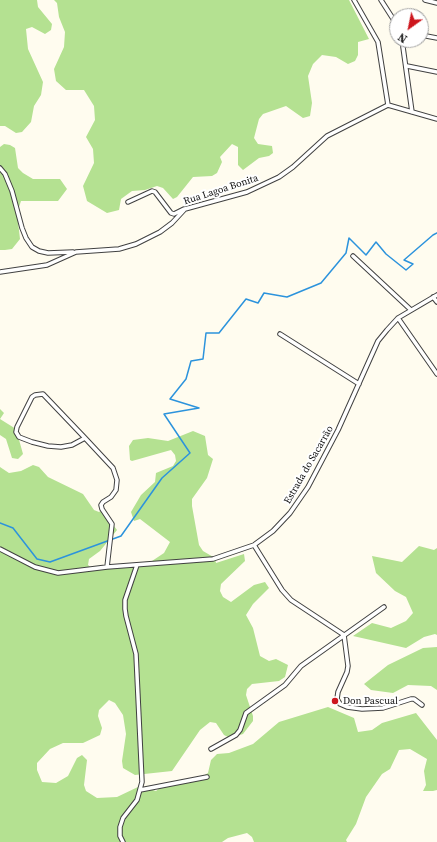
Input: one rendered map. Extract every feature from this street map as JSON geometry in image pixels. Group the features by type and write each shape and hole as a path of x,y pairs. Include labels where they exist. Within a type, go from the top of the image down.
{"street":[{"path":"354,0 378,42 388,105 437,119"},
{"path":"382,0 389,12"},
{"path":"425,0 437,2"},
{"path":"404,48 412,112"},
{"path":"407,66 437,72"},
{"name":"Rua Lagoa Bonita","path":"0,272 47,265 76,252 119,249 136,244 160,232 172,223 185,209 247,192 280,177 327,136 348,127 388,105"},
{"path":"0,168 5,174 12,191 22,228 32,247 39,251 48,253 76,252"},
{"path":"128,202 152,191 155,192 171,213 174,214 185,209"},
{"path":"353,256 411,310"},
{"path":"435,296 437,302"},
{"name":"Estrada do Sacarrão","path":"0,549 35,568 58,573 107,567 213,559 254,545 273,531 290,513 308,487 338,430 378,341 398,318 435,296"},
{"path":"398,318 437,374"},
{"path":"280,334 359,384"},
{"path":"85,438 72,445 61,447 48,446 19,437 16,432 32,397 43,394 85,438 113,468 117,480 116,490 111,497 101,505 112,524 107,567"},
{"path":"254,545 282,590 291,600 344,635 348,666 347,672 338,692 337,699 340,704 347,707 362,709 383,708 410,699 422,705"},
{"path":"123,842 120,836 120,827 123,818 136,800 142,782 136,654 125,609 126,600 137,565"},
{"path":"211,749 236,735 240,730 246,713 286,685 300,666 384,607"},
{"path":"140,790 207,777"}],"green space":[{"path":"0,0 37,0 38,7 52,24 51,30 45,34 32,27 26,29 28,49 43,82 41,95 34,106 31,122 22,132 16,133 5,126 0,126"},
{"path":"54,0 349,0 369,39 358,42 358,55 355,61 348,64 336,57 322,55 313,64 308,76 312,103 310,116 303,118 286,106 263,114 259,119 254,138 258,144 272,146 273,153 269,156 259,158 243,170 238,165 238,147 232,144 220,157 222,162 217,173 212,176 193,177 177,197 173,199 163,188 157,186 145,190 132,191 121,199 119,210 107,213 87,201 83,186 94,163 93,149 86,137 95,120 94,106 84,90 66,90 56,81 54,69 64,47 65,32 59,17 57,3"},
{"path":"4,144 15,148 18,168 23,173 33,179 60,179 67,189 58,201 21,201 17,213 20,239 12,249 0,250 0,147"},
{"path":"0,409 4,413 0,419"},
{"path":"0,419 16,429 23,454 18,459 12,458 6,439 0,435"},
{"path":"193,431 205,436 208,455 213,459 207,478 192,499 199,545 203,551 215,558 216,563 244,554 245,561 221,584 220,591 223,597 231,602 254,585 265,582 269,588 253,604 246,615 253,628 260,656 269,661 276,659 288,665 285,677 279,681 252,684 247,689 246,695 253,716 253,721 243,734 230,738 224,735 216,723 210,722 200,730 172,771 135,775 123,768 122,761 126,734 123,715 115,703 109,700 99,710 98,716 102,728 100,735 83,743 63,743 50,749 37,763 37,770 42,782 56,783 68,776 77,758 82,755 87,760 84,785 86,791 97,798 117,797 140,786 156,791 163,785 197,780 208,773 211,760 217,754 229,753 253,744 279,722 328,707 354,718 358,732 372,730 382,723 416,713 437,740 437,790 423,791 426,785 424,771 427,759 410,749 399,750 390,769 382,774 366,797 356,824 346,840 347,842 254,842 252,837 247,833 228,838 222,842 0,842 0,467 9,473 21,471 33,465 39,467 48,477 83,494 94,510 99,512 102,510 117,530 100,551 89,559 88,565 93,569 152,561 164,553 170,542 140,519 134,521 131,512 141,495 155,482 156,473 173,466 176,461 175,455 171,450 132,461 130,460 129,446 133,440 148,438 168,441"},
{"path":"419,546 434,550 437,548 437,635 435,634 424,637 406,648 353,636 372,623 391,628 406,621 413,613 406,597 395,591 376,573 372,556 402,562"},
{"path":"437,647 437,690 431,686 408,685 393,693 371,690 364,684 388,665 423,648"}],"waterway":[{"path":"0,523 13,528 37,559 50,562 121,536 162,478 190,453 164,414 199,408 170,399 186,379 191,361 203,359 206,333 219,333 246,299 258,303 264,293 287,297 321,283 346,253 349,238 366,255 376,242 386,254 406,270 413,264 404,260 437,233"}],"place":[{"name":"Don Pascual","path":"335,701"}]}
